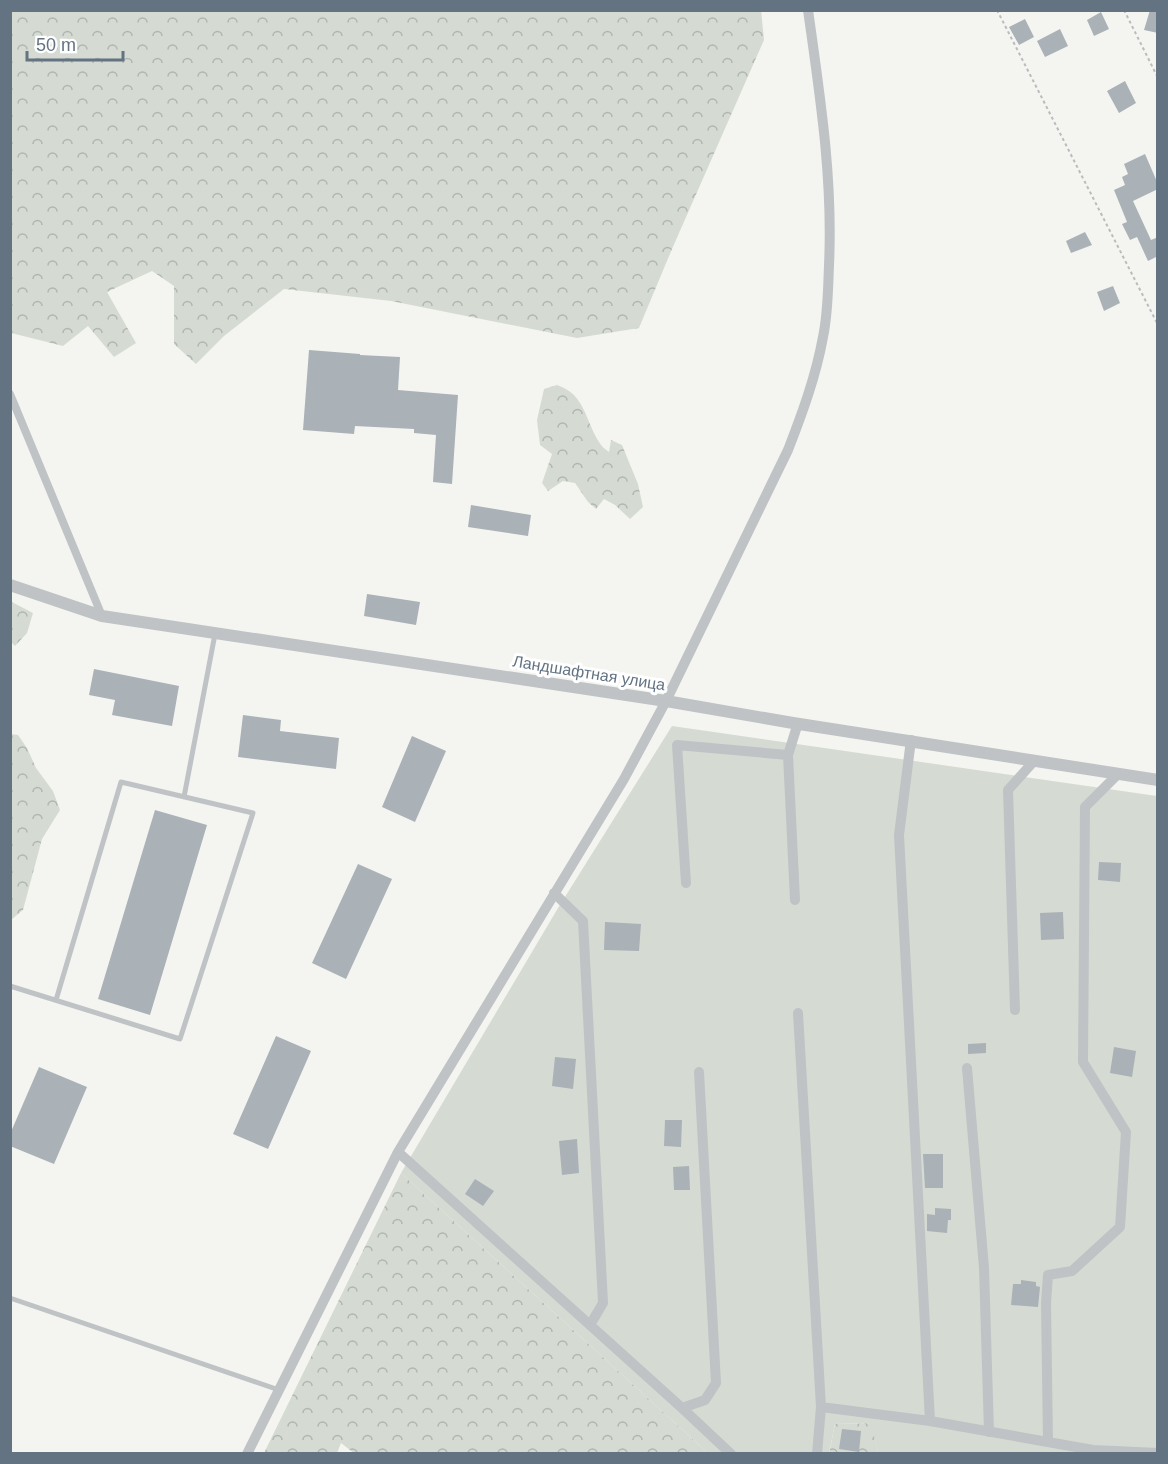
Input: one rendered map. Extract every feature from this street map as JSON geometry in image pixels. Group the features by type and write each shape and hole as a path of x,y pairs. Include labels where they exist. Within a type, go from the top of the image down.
{"street":[{"path":"247,1454 398,1152 624,779 666,701 788,450 801,418 824,335 831,226 828,166 808,10"},
{"path":"10,394 102,616"},
{"name":"Ландшафтная улица","path":"13,585 102,616 666,701 1158,780"},
{"path":"795,900 788,755 798,723"},
{"path":"911,740 899,835 930,1421"},
{"path":"686,883 677,745 788,755"},
{"path":"1015,1010 1008,790 1035,760"},
{"path":"1048,1442 1046,1303 1048,1275 1072,1271 1120,1227 1126,1132 1083,1062 1085,807 1118,774"},
{"path":"554,894 583,921 603,1303 590,1325"},
{"path":"798,1013 821,1407 817,1454"},
{"path":"967,1068 984,1268 988,1432"},
{"path":"682,1408 705,1400 716,1383 699,1072"},
{"path":"398,1152 731,1454"},
{"path":"821,1407 930,1421 1093,1450 1158,1453"}],"lane":[{"path":"184,797 215,633"},
{"path":"10,986 180,1039 253,813 121,782 56,1000"},
{"path":"10,1298 279,1390"}],"path":[{"path":"997,10 1158,325"},
{"path":"1124,10 1158,78"}],"green space":[{"path":"11,10 761,10 764,40 639,328 577,338 391,301 284,289 224,336 196,364 174,344 174,286 152,271 107,292 136,343 114,357 88,326 63,346 11,333"},
{"path":"557,385 566,389 579,401 594,434 603,447 609,452 611,440 622,445 638,484 643,507 630,519 615,505 604,499 596,509 588,502 575,483 563,481 548,491 542,483 552,454 540,445 537,420 544,389"},
{"path":"10,601 33,613 27,633 15,646 11,642"},
{"path":"672,726 1157,796 1157,1453 878,1453 871,1423 835,1424 829,1453 708,1453 401,1173 558,908"},
{"path":"10,734 18,735 27,748 36,768 53,791 60,810 42,839 23,910 11,920"},
{"path":"401,1173 708,1453 355,1454 341,1443 337,1453 264,1453"},
{"path":"872,1423 878,1453 829,1454 835,1424"}],"building":[{"path":"1150,10 1158,10 1158,33 1144,30"},
{"path":"1101,12 1109,29 1094,36 1087,20"},
{"path":"1025,19 1034,37 1019,45 1009,27"},
{"path":"1060,29 1068,46 1045,57 1037,41"},
{"path":"1125,81 1136,103 1119,113 1107,91"},
{"path":"1145,154 1158,189 1133,201 1151,240 1158,237 1158,256 1148,261 1137,237 1130,240 1122,224 1127,222 1114,190 1125,185 1122,177 1128,174 1124,164"},
{"path":"1085,232 1092,245 1071,253 1066,241"},
{"path":"1113,286 1120,303 1104,311 1097,292"},
{"path":"309,350 400,357 398,390 458,395 452,484 433,482 436,435 414,433 414,429 355,426 354,434 303,430"},
{"path":"471,505 531,515 528,536 468,527"},
{"path":"367,594 420,602 416,625 364,616"},
{"path":"94,669 179,686 172,726 112,715 115,700 89,695"},
{"path":"243,715 281,720 280,731 339,738 336,769 238,757"},
{"path":"412,736 446,751 415,822 382,807"},
{"path":"155,810 207,825 150,1015 98,999"},
{"path":"1099,862 1121,863 1120,882 1098,880"},
{"path":"358,864 392,879 346,979 312,963"},
{"path":"1063,912 1064,939 1041,940 1040,913"},
{"path":"605,922 641,924 639,951 604,950"},
{"path":"276,1036 311,1051 268,1149 233,1134"},
{"path":"986,1043 986,1053 968,1054 968,1044"},
{"path":"1114,1047 1136,1051 1132,1077 1110,1073"},
{"path":"555,1057 576,1059 573,1089 552,1086"},
{"path":"39,1067 87,1087 54,1164 10,1146 10,1134"},
{"path":"665,1120 682,1120 681,1147 664,1146"},
{"path":"577,1139 579,1173 562,1175 559,1141"},
{"path":"923,1154 943,1154 943,1188 925,1188"},
{"path":"689,1166 690,1190 674,1190 673,1167"},
{"path":"475,1179 494,1191 483,1206 465,1194"},
{"path":"935,1208 951,1209 951,1220 948,1220 947,1233 927,1231 927,1214 935,1215"},
{"path":"1021,1280 1036,1282 1036,1286 1040,1287 1038,1307 1011,1305 1013,1284 1021,1284"},
{"path":"842,1429 861,1431 859,1452 839,1449"}]}
